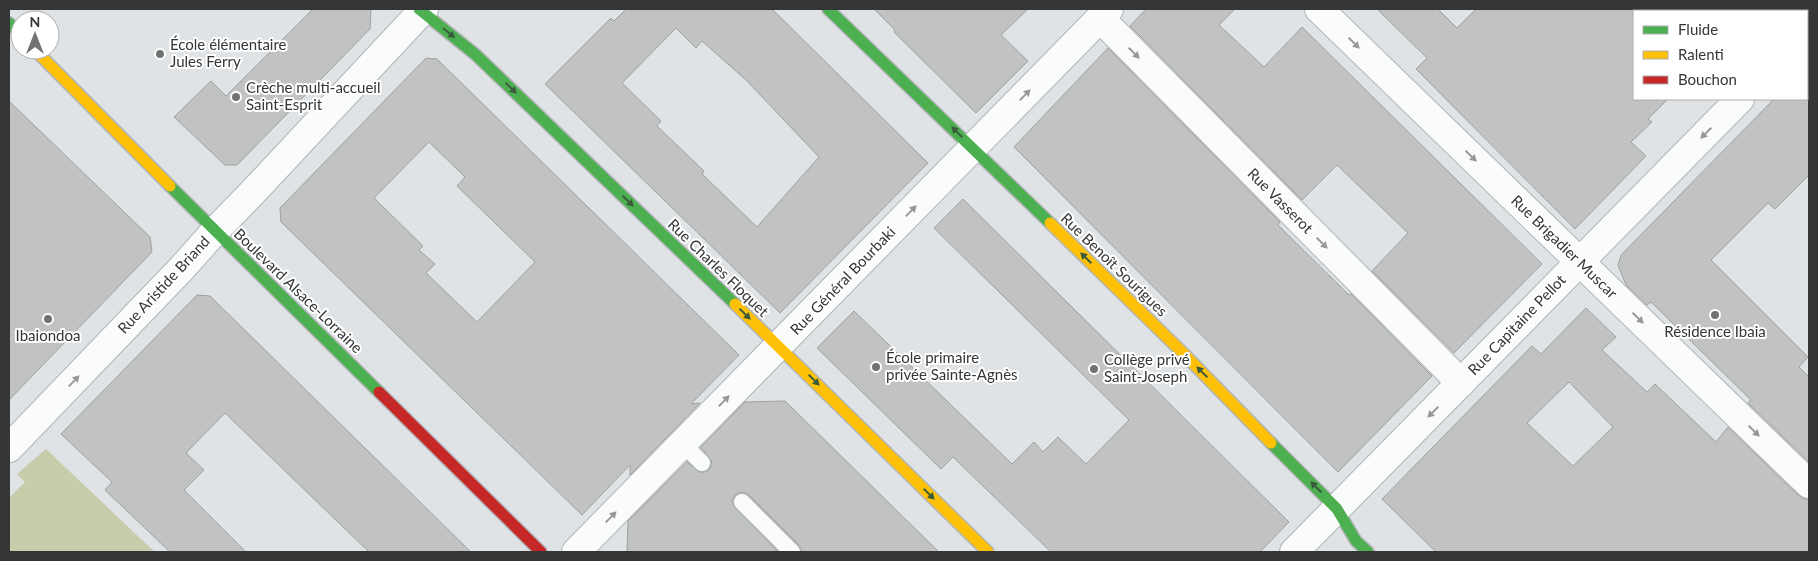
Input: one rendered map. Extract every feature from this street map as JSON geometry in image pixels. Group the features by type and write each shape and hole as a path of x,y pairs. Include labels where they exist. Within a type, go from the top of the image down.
{"street":[{"name":"Rue Benoît Sourigues","path":"828,9 1181,351 1337,509 1356,541 1368,552"},
{"name":"Rue Brigadier Muscar","path":"1319,9 1809,484"},
{"name":"Rue Aristide Briand","path":"9,448 183,267 214,231 253,192 422,10"},
{"name":"Rue Charles Floquet","path":"422,10 476,55 779,346 988,552"},
{"name":"Rue Général Bourbaki","path":"576,552 1104,14"},
{"name":"Rue Vasserot","path":"1104,14 1461,383"},
{"name":"Boulevard Alsace-Lorraine","path":"45,60 214,231 541,552"},
{"name":"Rue Capitaine Pellot","path":"1294,552 1739,100"},
{"path":"9,416 40,416"}],"lane":[{"path":"683,444 702,463"},
{"path":"742,502 792,552"}],"green space":[{"path":"46,449 155,552 9,552 9,498 25,482 17,474"}],"building":[{"name":"Crèche multi-accueil Saint-Esprit","path":"313,9 371,9 370,29 237,165 225,165 174,117 211,81 226,96"},
{"path":"626,9 772,9 928,163 780,313 545,84 611,18 614,21","holes":["676,28 696,48 702,41 746,80 819,157 757,227 702,174 704,171 657,126 661,121 622,83"]},
{"path":"874,9 1028,9 1001,35 1028,61 976,113 894,32 895,30"},
{"path":"1146,9 1235,9 1219,25 1264,67 1302,27 1542,264 1454,353 1372,271 1408,233 1337,165 1302,200 1130,26"},
{"path":"1377,9 1438,9 1457,28 1476,9 1634,9 1633,100 1667,100 1648,119 1652,122 1631,142 1646,156 1575,229 1416,69 1427,58"},
{"path":"1108,48 1280,222 1278,225 1349,295 1351,294 1432,376 1338,472 1014,147"},
{"path":"426,58 437,59 739,355 691,404 700,403 630,475 630,465 582,515 281,222 280,208","holes":["429,142 465,177 457,186 535,262 477,322 426,273 435,264 419,250 423,246 374,198"]},
{"name":"Résidence Ibaia","path":"1809,99 1809,175 1775,209 1768,203 1711,260 1808,357 1799,367 1809,377 1809,462 1748,403 1751,400 1651,302 1647,305 1626,285 1618,265 1621,255 1773,100"},
{"name":"Ibaiondoa","path":"9,101 150,237 152,252 9,400"},
{"path":"963,199 1289,522 1260,552 1051,552 953,457 941,469 817,348 854,311 1012,464 1034,442 1043,452 1058,437 1086,464 1129,420 934,228"},
{"path":"197,295 210,296 471,552 369,552 225,413 186,453 204,470 184,490 246,552 170,552 105,490 112,482 61,434"},
{"path":"1586,308 1616,337 1602,350 1647,392 1655,384 1716,442 1728,427 1798,495 1809,499 1809,552 1436,552 1382,499 1532,346 1541,354","holes":["1569,382 1613,427 1573,466 1527,423"]},
{"path":"785,401 939,552 802,552 799,545 744,492 735,495 732,500 733,505 778,552 627,552 628,521 687,462 699,472 709,470 712,465 711,460 701,447 745,402"}],"traffic: fast":[{"path":"419,9 476,55 735,304"},
{"path":"828,9 1050,223"},
{"path":"170,186 379,392"},
{"path":"1271,443 1337,509 1356,541 1368,552"}],"traffic: slow":[{"path":"45,60 170,186"},
{"path":"1050,223 1181,351 1271,443"},
{"path":"735,304 988,552"}],"traffic: jam":[{"path":"379,392 541,552"}],"place":[{"name":"École élémentaire Jules Ferry","path":"160,54"},
{"name":"Crèche multi-accueil Saint-Esprit","path":"236,97"},
{"name":"Résidence Ibaia","path":"1715,315"},
{"name":"Ibaiondoa","path":"48,319"},
{"name":"École primaire privée Sainte-Agnès","path":"876,367"},
{"name":"Collège privé Saint-Joseph","path":"1094,369"}]}
